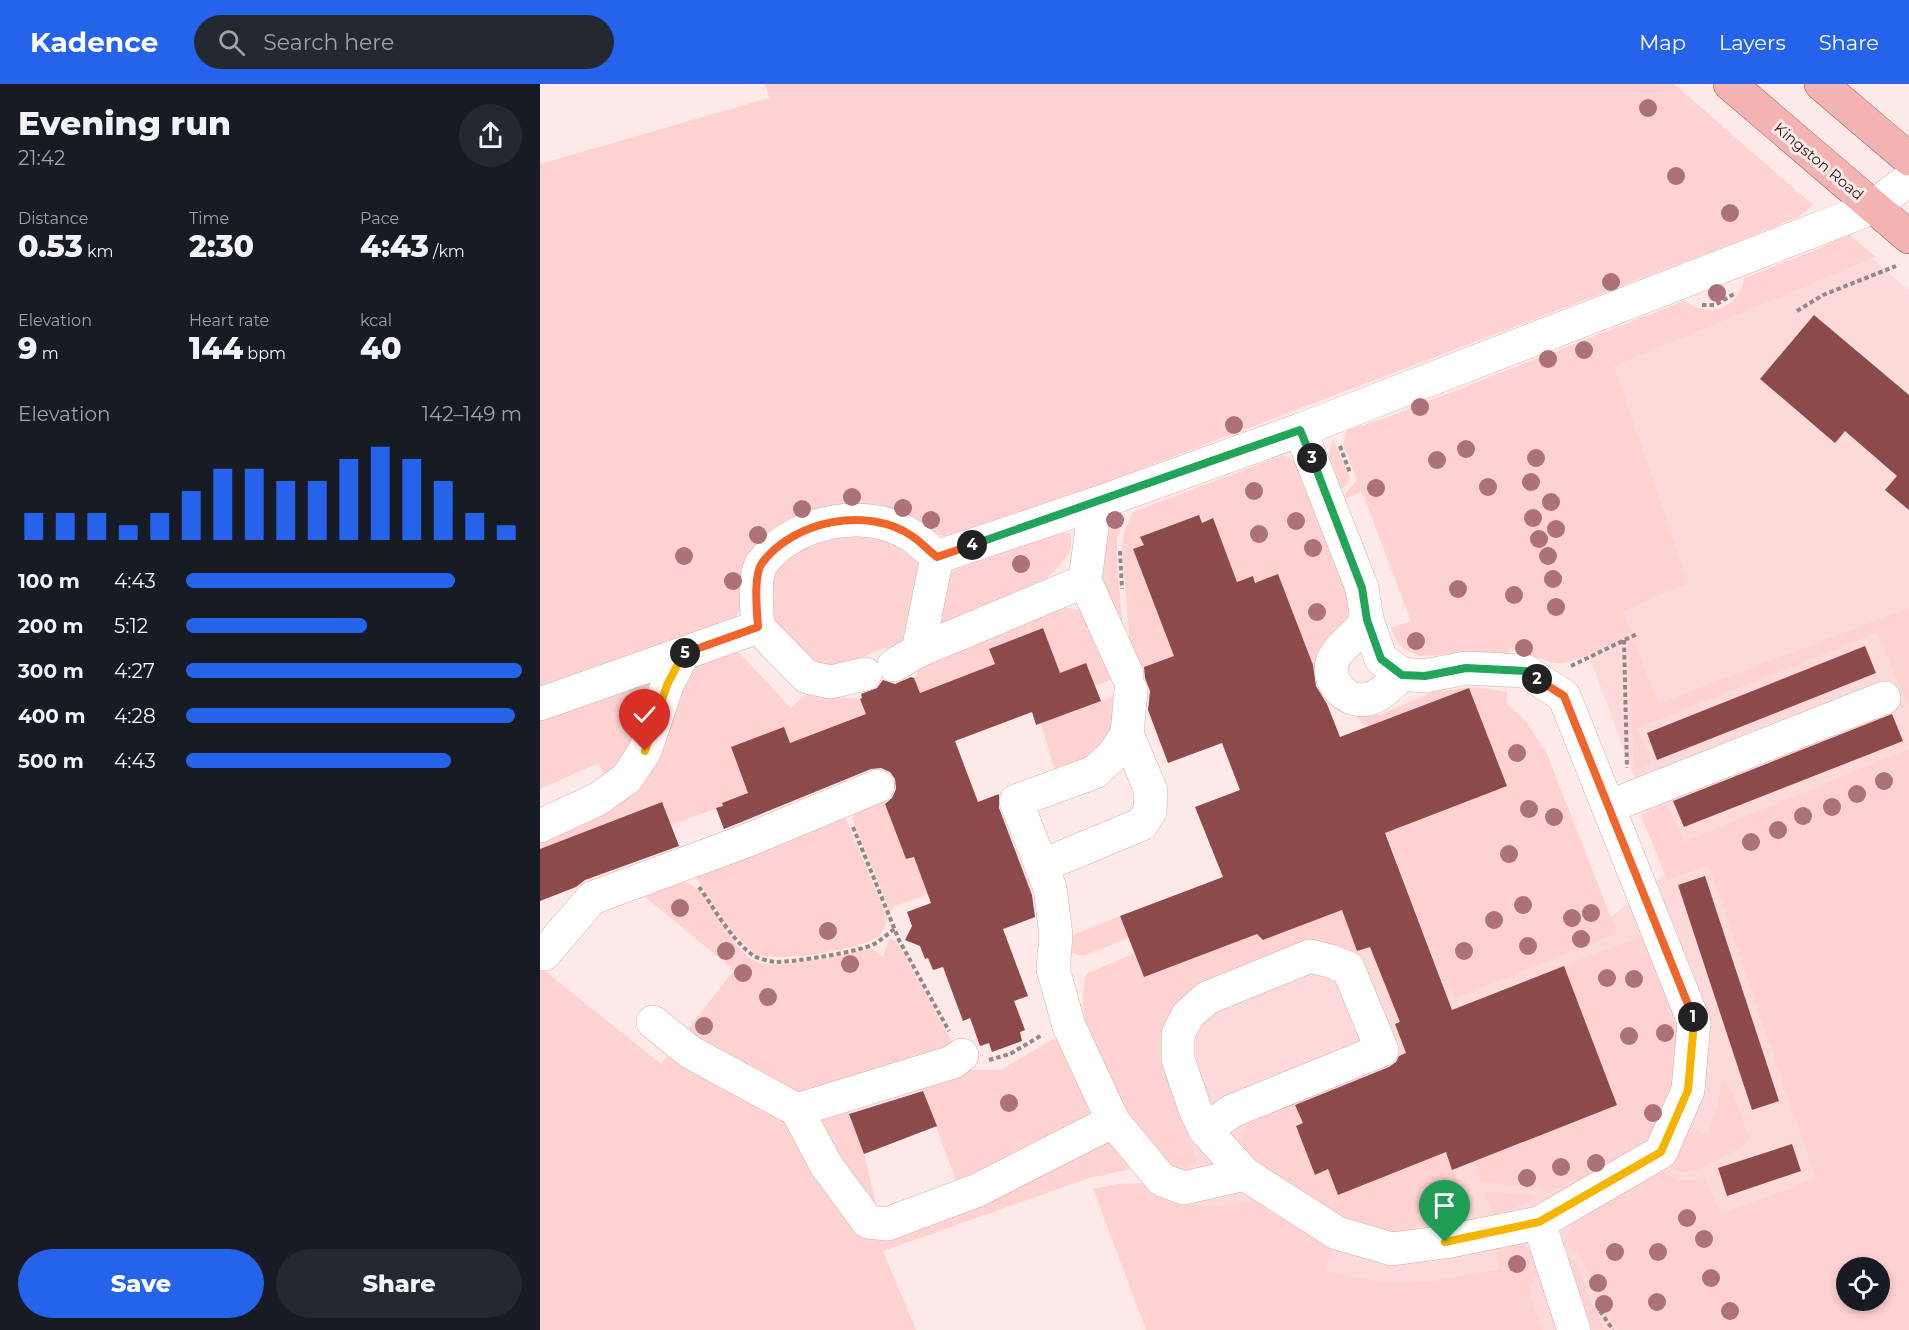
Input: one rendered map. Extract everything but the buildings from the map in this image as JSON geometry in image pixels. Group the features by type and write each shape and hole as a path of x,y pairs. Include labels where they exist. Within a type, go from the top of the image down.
{"main road":[{"name":"Kingston Road","path":"1730,84 1873,207 1902,251"},
{"path":"1821,84 1909,159"}],"lane":[{"path":"892,663 937,557 1095,504 1300,430 1873,207 1909,179"},
{"path":"1205,1130 1232,1111 1382,1050 1348,968 1310,956 1207,998 1188,1016 1178,1034 1178,1059 1195,1109 1205,1130 1245,1174 1337,1233 1392,1249 1445,1242 1539,1222 1661,1152 1688,1090 1694,1022 1618,804 1564,696 1526,671 1466,668 1425,676 1402,675 1381,659 1367,620 1362,588 1300,430"},
{"path":"1041,866 1142,824 1150,811 1151,791 1127,734 1129,682 1085,581 1095,504"},
{"path":"937,557 911,535 886,525 854,519 817,525 790,538 761,564 756,594 758,627 807,677 831,682 892,663 1085,581"},
{"path":"1367,620 1359,632 1338,651 1332,664 1333,679 1340,691 1353,699 1368,700 1381,694 1402,675"},
{"path":"540,704 758,627"},
{"path":"540,826 598,799 627,778 645,751 667,685 683,654"},
{"path":"1618,804 1884,698"},
{"path":"1127,734 1114,754 1095,772 1016,801 1050,888 1056,935 1053,969 1069,1026 1113,1121 1162,1180 1184,1188 1245,1174"},
{"path":"544,954 592,898 682,865 878,786"},
{"path":"653,1022 690,1052 797,1110 826,1165 868,1222 886,1224 978,1190 1113,1121"},
{"path":"797,1110 944,1066 962,1055"},
{"path":"1539,1222 1574,1330"}],"path":[{"path":"1797,311 1902,251"},
{"path":"1120,540 1123,594"},
{"path":"1541,681 1636,634"},
{"path":"1618,804 1624,640"},
{"path":"842,801 894,929 962,1055 972,1060 988,1060 1010,1054 1040,1035 1069,1026"},
{"path":"682,865 737,939 756,958 775,962 863,948 876,943 894,929"}],"shaded area":[{"path":"765,84 1674,84 1813,205 1798,217 1742,240 1054,502 951,537 818,515 741,608 735,619 540,697 540,164 769,98"},
{"path":"1847,233 1876,257 1614,366 1688,583 1623,611 1632,633 1591,654 1568,662 1550,662 1510,649 1508,656 1484,653 1420,656 1405,650 1398,643 1391,628 1411,621 1362,492 1346,498 1344,495 1357,480 1343,444 1347,430 1386,418 1684,301 1704,310 1720,308 1737,296 1744,278 1821,248"},
{"path":"1872,259 1909,290 1909,1330 1218,1330 1114,1000 1342,910 1357,951 1370,947 1390,996 1611,917 1669,871 1499,413"},
{"path":"1333,439 1350,478 1346,486 1336,492 1330,466"},
{"path":"1283,455 1302,466 1353,599 1353,616 1324,694 1278,575 1255,583 1253,576 1237,582 1213,518 1141,538 1144,545 1133,549 1174,656 1141,668 1130,647 1122,547 1125,530 1133,512"},
{"path":"1118,507 1123,521 1117,538 1117,563 1125,654 1104,593 1100,562 1101,546 1107,523 1111,514"},
{"path":"1056,530 1071,534 1071,550 1059,566 1034,591 940,631 933,615 949,574 954,568"},
{"path":"873,532 915,553 919,566 907,642 890,651 886,647 853,661 845,672 812,661 779,629 769,609 767,594 778,565 816,536"},
{"path":"1067,608 1079,610 1084,617 1116,678 1069,696 1094,683 1086,663 1061,676 1043,628 989,649 995,664 920,693 914,678 918,673 914,664 1047,612"},
{"path":"1909,608 1909,708 1877,633 1637,728 1651,763 1638,770 1634,769 1628,643 1634,641 1658,704"},
{"path":"732,645 791,708 803,696 808,695 860,699 866,714 790,743 784,728 731,747 749,796 722,803 723,806 671,825 662,802 540,849 540,833 601,807 682,671"},
{"path":"666,669 643,742 608,781 598,763 540,789 540,712"},
{"path":"1474,687 1507,692 1507,704 1525,720 1547,754 1617,933 1455,998 1440,977 1381,820 1507,786 1469,688 1367,727 1355,716 1372,710 1380,715 1433,692"},
{"path":"1120,694 1111,737 1102,751 1059,771 1053,765 1041,723"},
{"path":"1909,749 1909,1330 1617,1330 1596,1299 1581,1258 1568,1246 1569,1232 1576,1219 1586,1208 1615,1189 1657,1169 1678,1181 1705,1179 1721,1214 1816,1179 1709,865 1667,880 1641,815 1667,805 1684,842"},
{"path":"882,796 906,859 914,857 928,894 893,907 890,912 852,818 860,804"},
{"path":"836,814 846,819 888,919 882,932 870,941 855,946 816,954 778,957 754,953 728,925 692,872"},
{"path":"668,881 689,884 700,892 738,947 757,962 796,963 872,949 883,957 890,938 897,942 952,1042 944,1062 847,1108 864,1154 878,1212 957,1183 919,1080 963,1070 1001,1070 1053,1039 1061,1041 1136,1168 1089,1178 883,1251 916,1330 540,1330 540,967 661,1064 734,970 638,891"},
{"path":"1342,910 1357,951 1345,958 1188,996 1170,1086 1197,1161 1183,1170 1155,1164 1086,1044 1083,997 1085,978 1088,973 1135,953 1145,977 1257,934 1264,940"},
{"path":"1120,916 1129,938 1083,956 1073,953 1070,947 1073,935"},
{"path":"1642,936 1668,998 1679,1033 1669,1110 1639,1152 1548,1193 1541,1188 1481,1182 1473,1162 1617,1105 1564,966"},
{"path":"1722,1077 1733,1094 1750,1140 1699,1169 1685,1172 1676,1170 1665,1160 1690,1127 1708,1135 1719,1101"},
{"path":"1293,1099 1297,1108 1309,1120 1296,1126 1316,1175 1328,1169 1338,1194 1414,1165 1443,1145 1467,1203 1414,1214 1418,1235 1350,1227 1253,1162 1241,1141 1248,1121"},
{"path":"1150,1183 1179,1201 1192,1205 1216,1206 1263,1199 1331,1249 1325,1271 1385,1283 1434,1281 1500,1269 1494,1247 1522,1243 1534,1253 1546,1273 1534,1278 1529,1290 1542,1330 1146,1330 1093,1189 1117,1184"},
{"path":"1484,1191 1532,1195 1538,1198 1493,1216"},
{"path":"1569,1257 1576,1262 1592,1304 1608,1330 1590,1330"}],"route":[{"path":"645,751 654,718 683,654 758,627 756,594 761,564 790,538 817,525 854,519 886,525 911,535 937,557 1095,504 1300,430 1362,588 1367,620 1381,659 1402,675 1425,676 1466,668 1526,671 1564,696 1694,1022 1688,1090 1661,1152 1539,1222 1445,1242"}]}
